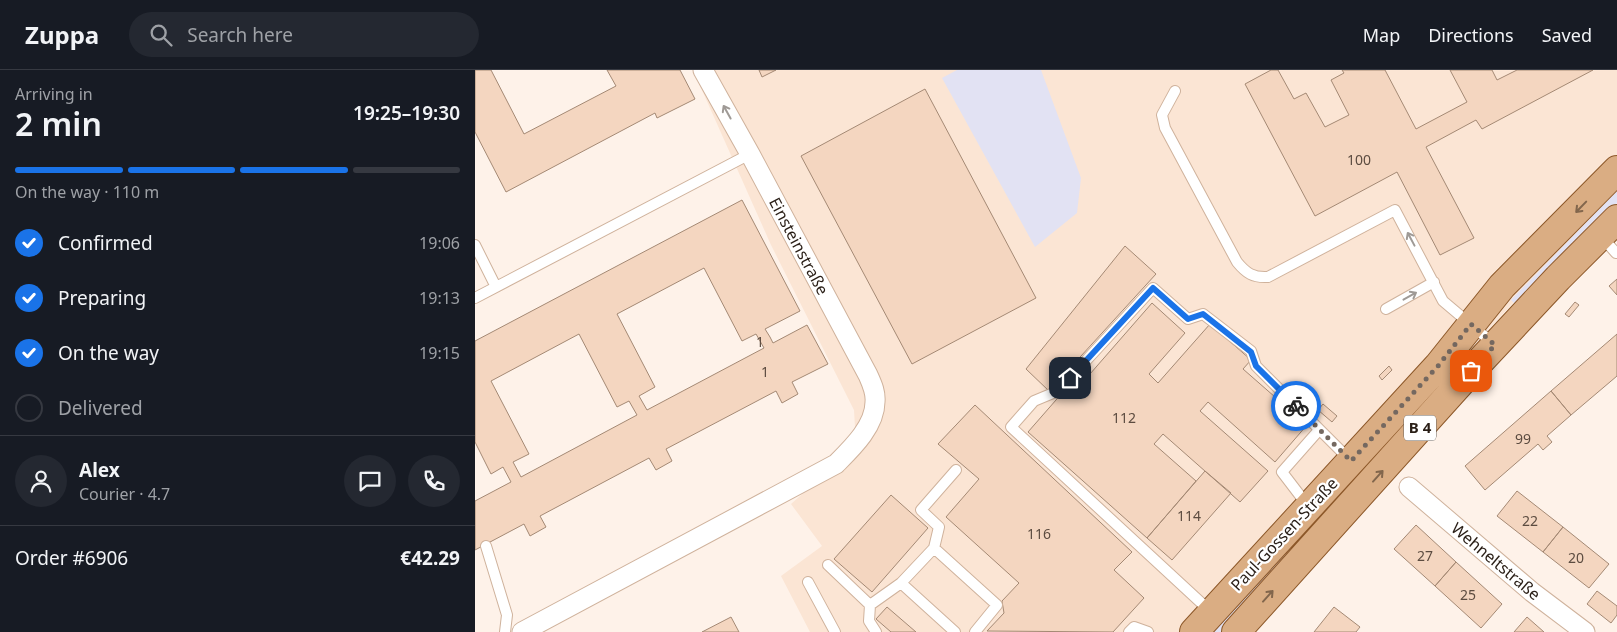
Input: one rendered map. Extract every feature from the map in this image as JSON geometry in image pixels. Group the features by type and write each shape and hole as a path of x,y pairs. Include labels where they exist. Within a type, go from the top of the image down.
{"main road":[{"name":"Paul-Gossen-Straße","path":"1203,622 1438,366 1502,286 1617,170"},
{"name":"Paul-Gossen-Straße","path":"1236,632 1495,345 1548,289 1611,236"},
{"path":"1524,265 1523,280 1527,287 1537,292 1548,289"}],"street":[{"name":"Einsteinstraße","path":"522,632 836,464 856,444 873,415 875,392 868,375 703,70"},
{"name":"Wehneltstraße","path":"1409,488 1532,592 1585,632"}],"lane":[{"path":"1175,92 1162,115 1165,128 1237,262 1251,276 1268,277 1395,210 1443,301 1495,345"},
{"path":"475,298 750,154"},
{"path":"475,245 496,287"},
{"path":"1386,309 1434,282"},
{"path":"1203,622 1011,427 1034,401 1058,390 1153,288 1188,319 1203,314 1251,352 1256,366 1351,461"},
{"path":"1308,507 1282,472 1319,430"},
{"path":"870,605 901,583 934,548 939,527 921,510 956,470"},
{"path":"486,546 507,615 505,632"},
{"path":"934,548 997,605 975,632"},
{"path":"828,566 870,605"},
{"path":"809,582 835,632"},
{"path":"901,583 955,632"},
{"path":"870,605 869,621 876,632"},
{"path":"1129,632 1134,627 1148,632"}],"shaded area":[{"path":"693,70 1617,70 1617,188 1482,337 1372,449 1208,632 810,632 781,576 822,546 791,504 856,445 854,410 771,245"},
{"path":"957,70 1041,70 1081,178 1077,213 1035,247 942,78"},
{"path":"1617,191 1617,203 1517,306 1511,300"},
{"path":"1466,351 1469,354 1361,472 1328,515 1222,632 1210,632"}],"building":[{"path":"475,70 491,70 524,134 616,86 607,70 680,70 695,99 657,118 655,113 506,192 475,132"},
{"path":"759,70 776,70 762,77"},
{"path":"1271,70 1278,70 1294,99 1306,93 1325,127 1349,115 1331,80 1344,73 1342,70 1385,70 1416,129 1467,102 1450,70 1492,70 1497,80 1517,70 1593,70 1482,129 1476,120 1426,147 1474,238 1440,255 1397,172 1315,216 1245,84"},
{"path":"925,89 1036,298 912,364 801,156"},
{"path":"742,200 800,311 765,329 773,343 807,325 828,364 792,382 798,394 782,403 776,391 666,449 672,461 656,470 649,458 540,516 546,527 530,536 524,524 475,550 475,501 511,482 503,467 491,474 475,442 475,341","holes":["704,268 742,341 756,334 764,348 647,410 639,396 655,387 617,314","579,334 617,407 629,401 637,415 521,477 513,462 529,454 491,381"]},
{"path":"1125,246 1156,274 1049,391 1026,369"},
{"path":"1617,279 1617,295 1609,286"},
{"path":"1575,302 1579,305 1569,317 1565,314"},
{"path":"1152,303 1185,333 1149,374 1158,383 1210,324 1251,360 1243,369 1307,425 1275,462 1208,402 1200,411 1268,471 1240,502 1163,434 1154,444 1196,481 1147,538 1028,432 1063,392 1069,398"},
{"path":"1617,334 1617,376 1571,415 1551,391"},
{"path":"1389,366 1392,370 1382,380 1379,376"},
{"path":"1551,391 1571,415 1547,436 1552,442 1543,450 1538,444 1485,490 1465,466"},
{"path":"1323,404 1337,416 1332,422 1318,410"},
{"path":"975,405 1132,552 1114,570 1144,598 1113,632 987,631 1004,613 1002,601 1019,583 946,517 979,479 938,444"},
{"path":"1205,471 1231,493 1172,560 1147,538"},
{"path":"1517,491 1563,527 1543,552 1497,516"},
{"path":"891,495 928,528 872,592 834,559"},
{"path":"1416,525 1456,562 1435,586 1394,549"},
{"path":"1563,527 1609,564 1589,588 1543,552"},
{"path":"1456,562 1502,604 1481,628 1435,586"},
{"path":"1597,591 1617,606 1617,615 1611,623 1587,604"},
{"path":"887,607 916,632 891,632 876,619"},
{"path":"1334,607 1360,627 1356,632 1314,632"},
{"path":"731,617 739,632 702,632"},
{"path":"1527,617 1544,632 1514,632"}],"way so far":[{"path":"1296,406 1351,461 1438,366 1471,324 1495,345 1471,371"}],"route":[{"path":"1070,378 1153,288 1188,319 1203,314 1251,352 1256,366 1296,406"}]}
